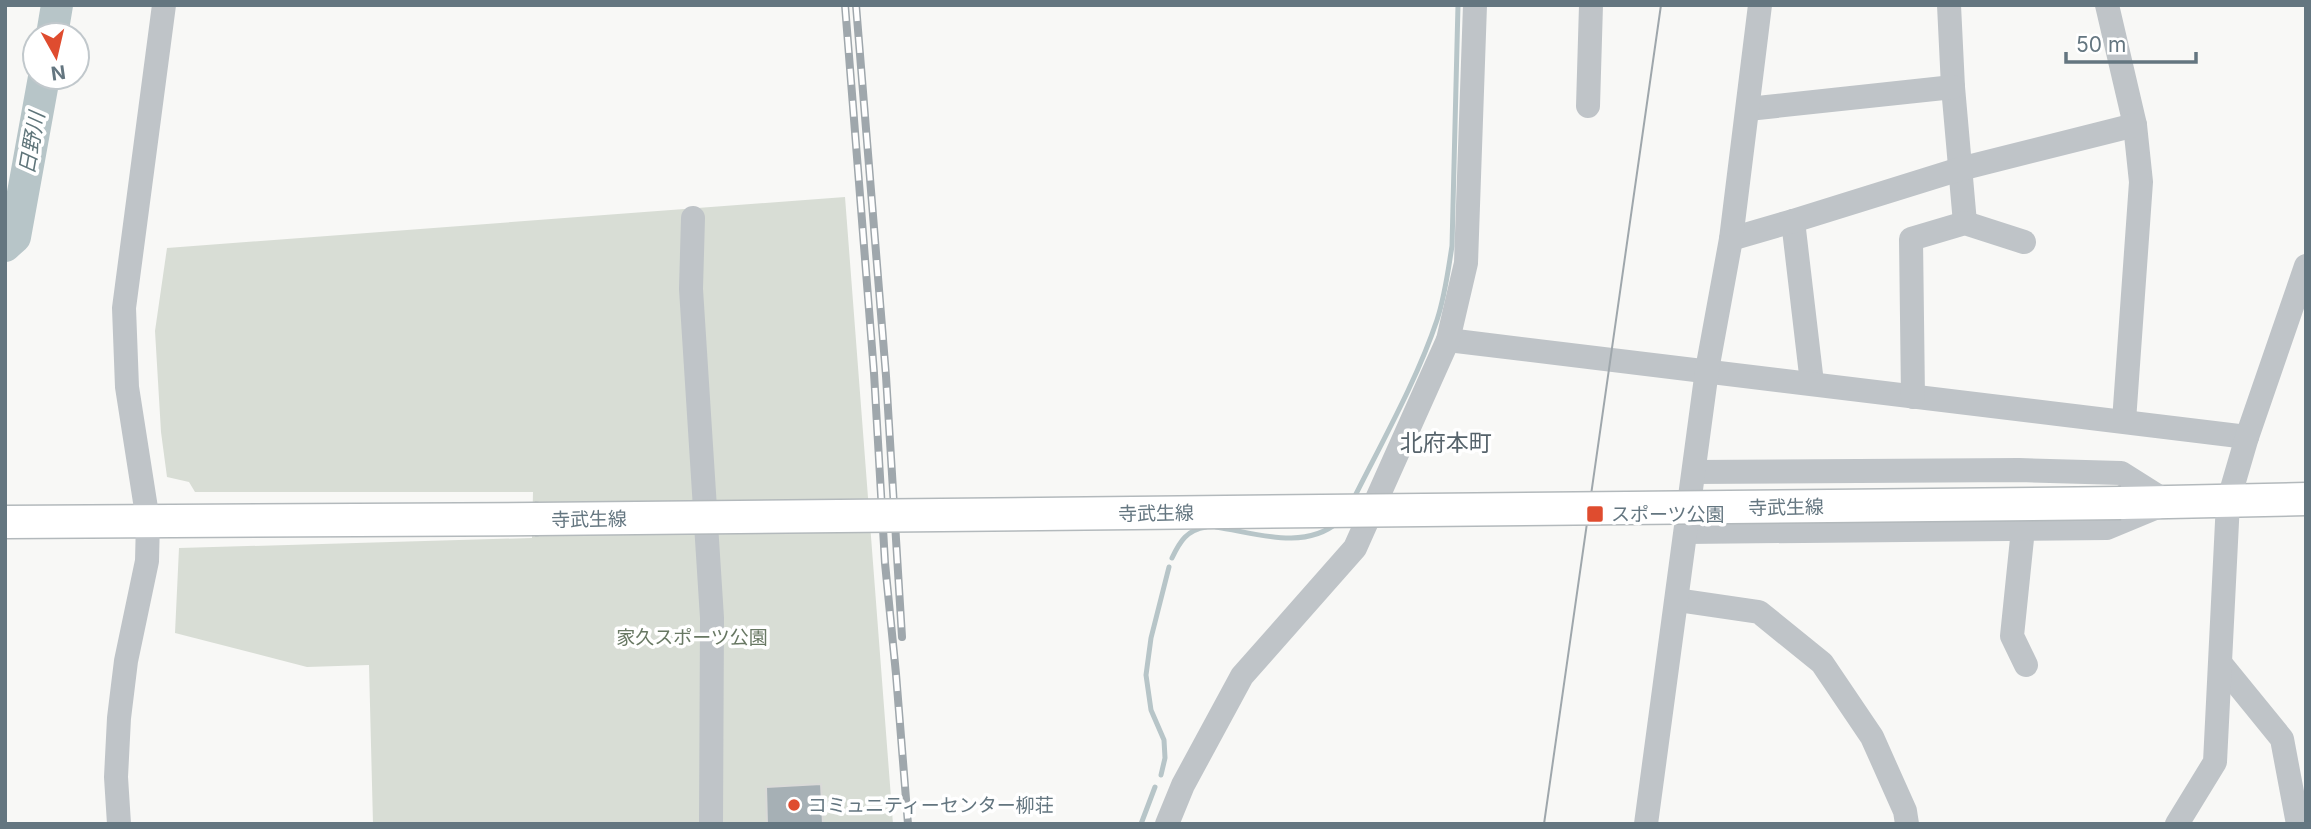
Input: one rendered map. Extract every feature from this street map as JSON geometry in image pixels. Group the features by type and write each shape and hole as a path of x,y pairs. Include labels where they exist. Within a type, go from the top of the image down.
{"main road":[{"name":"寺武生線","path":"5,522 536,519 2306,499"}],"street":[{"path":"119,824 116,777 119,718 126,661 147,561 148,521 127,387 124,308 164,5"},
{"path":"1167,824 1183,785 1242,676 1354,548 1448,340 1466,263 1475,5"},
{"path":"1588,106 1591,5"},
{"path":"1646,824 1707,370 1731,239 1760,5"},
{"path":"1949,5 1965,223"},
{"path":"2107,5 2135,125 2141,182 2124,421"},
{"path":"1748,109 1953,87"},
{"path":"1731,239 1960,169 2135,125"},
{"path":"693,218 691,289 712,618 711,824"},
{"path":"1793,221 1812,383"},
{"path":"1913,397 1911,239 1965,223 2024,242"},
{"path":"2177,824 2215,762 2236,501 2247,437 2306,266"},
{"path":"1448,340 2247,437"},
{"path":"1694,472 2020,470 2121,473 2167,502"},
{"path":"1686,532 2107,528 2167,502"},
{"path":"2023,529 2012,636 2026,665"},
{"path":"1677,600 1759,612 1822,663 1872,737 1905,811 1907,824"},
{"path":"2221,664 2282,739 2298,824"}],"green space":[{"name":"家久スポーツ公園","path":"845,197 893,824 373,824 369,665 307,667 175,633 179,548 532,538 533,492 195,492 189,482 167,477 161,432 155,331 167,248"}],"building":[{"name":"コミュニティーセンター柳荘","path":"821,784 823,824 767,824 766,787"}],"waterway":[{"name":"日野川","path":"54,21 57,5"},
{"path":"1353,500 1420,365 1444,293 1452,246 1458,5"},
{"name":"日野川","path":"5,246 15,237 41,91"},
{"path":"1216,527 1263,536 1295,538 1325,531 1338,522"},
{"path":"1172,558 1185,537 1206,527"},
{"path":"1161,775 1165,758 1164,740 1151,710 1146,675 1151,638 1169,567"},
{"path":"1141,824 1155,787"}],"tram line":[{"path":"1544,824 1661,5"}],"railway":[{"path":"845,5 874,373 885,563 908,824"},
{"path":"856,5 886,376 902,637"}],"place":[{"name":"スポーツ公園","path":"1595,514"},
{"name":"コミュニティーセンター柳荘","path":"794,805"}],"district":[{"name":"北府本町","path":"1446,443"}]}
